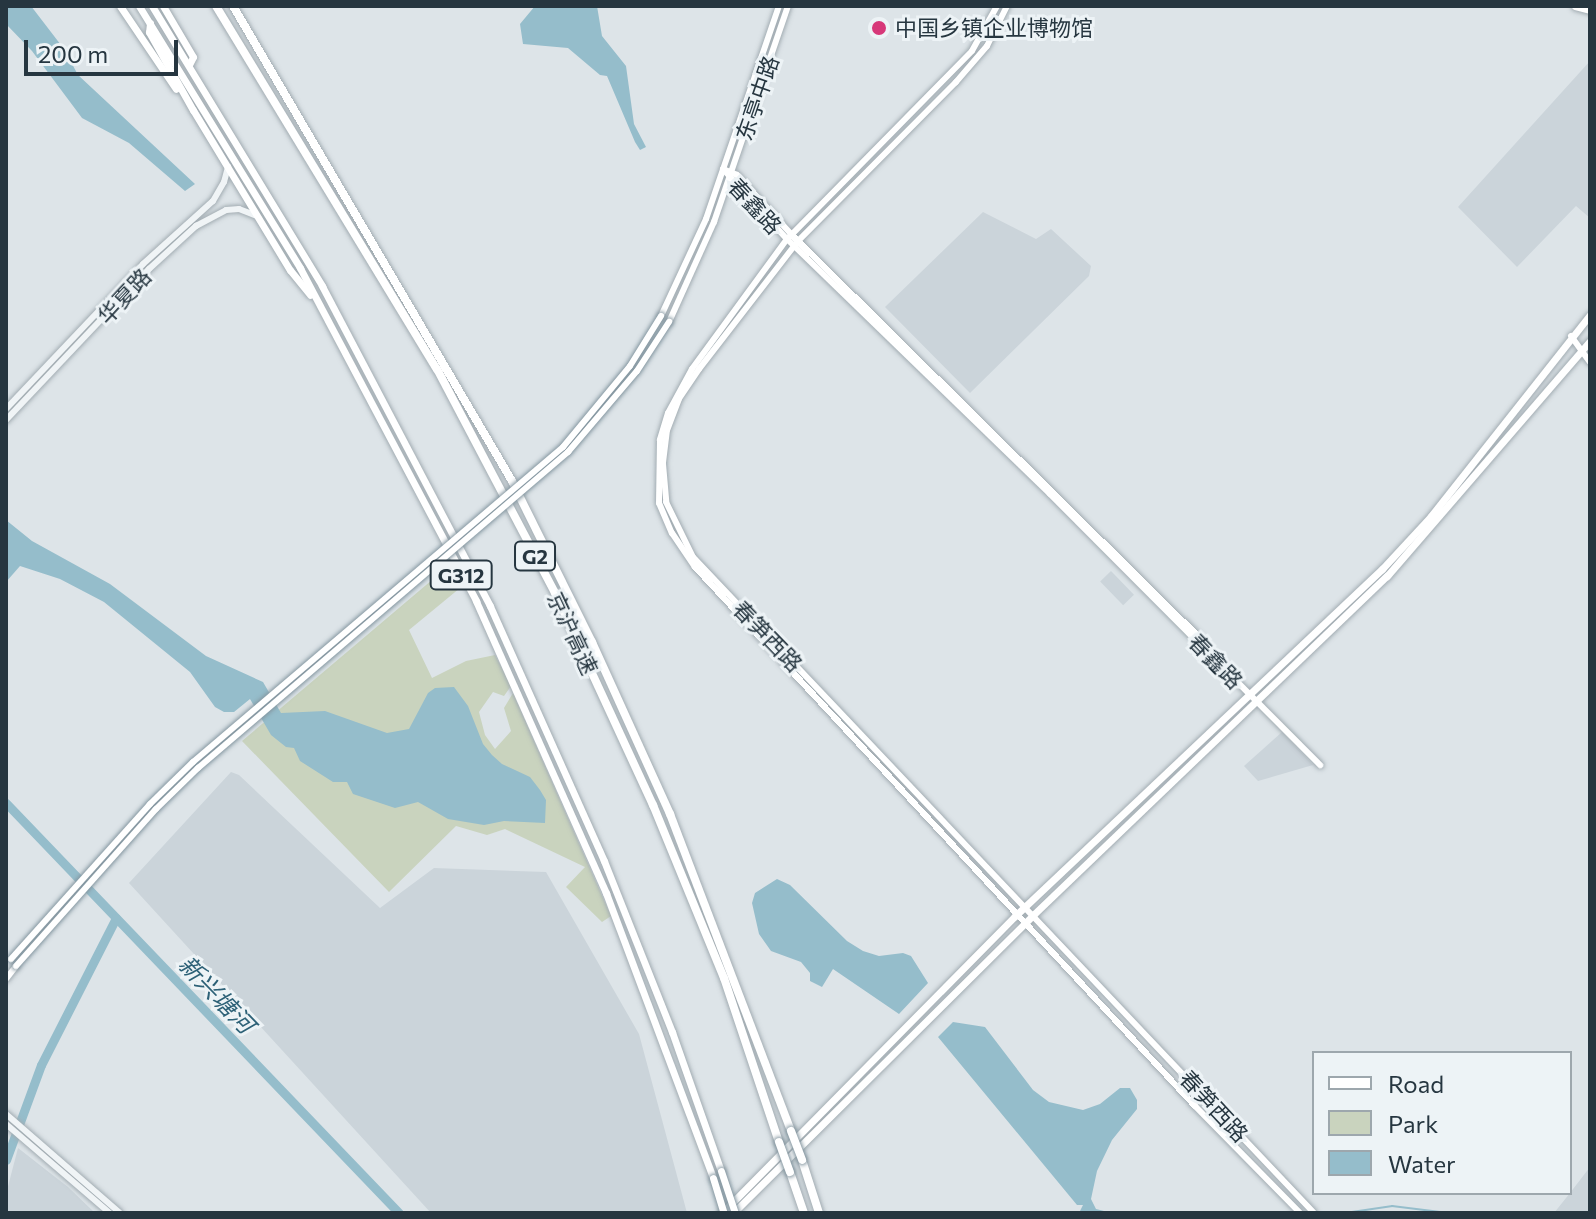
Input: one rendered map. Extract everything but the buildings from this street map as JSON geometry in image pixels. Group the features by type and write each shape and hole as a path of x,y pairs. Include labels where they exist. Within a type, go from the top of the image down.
{"highway":[{"name":"京沪高速","path":"216,6 437,369 555,593 653,805 724,978 804,1213"},
{"name":"京沪高速","path":"233,6 512,481 592,642 670,814 802,1160 819,1213"}],"main road":[{"path":"122,6 193,110"},
{"name":"G312","path":"139,6 322,309 476,601 606,893 713,1178 723,1213"},
{"name":"G312","path":"152,6 322,286 490,606 604,861 672,1032 734,1213"},
{"path":"163,6 193,57 189,65"},
{"name":"东亭中路","path":"11,963 150,804 193,762 563,447 630,366 686,268 779,6"},
{"name":"东亭中路","path":"11,963 198,768 568,452 637,371 669,322 694,271 729,180 788,6"},
{"name":"春笋西路","path":"997,6 972,51 789,237 692,369 668,413 657,467 659,503 672,533 695,567 1176,1085 1298,1210"},
{"name":"春笋西路","path":"1007,6 987,46 956,82 796,243 720,339 679,399 667,430 663,464 666,502 693,557 1313,1211"},
{"path":"1575,6 1590,10"},
{"path":"150,23 149,32 193,110 290,270 322,309"},
{"name":"春鑫路","path":"723,169 732,171 789,237"},
{"name":"春鑫路","path":"723,169 729,180 1183,619 1320,765"},
{"path":"734,1213 1382,569 1431,516 1590,315"},
{"path":"723,1213 1026,906 1411,550 1589,343 1571,336"},
{"path":"1571,336 1580,353 1590,362"},
{"path":"6,979 11,963"},
{"path":"1176,1085 1186,1077"}],"street":[{"name":"华夏路","path":"6,409 143,264 213,201 228,167"},
{"name":"华夏路","path":"6,420 149,269 196,226 226,210 239,209 260,218"},
{"path":"6,1114 110,1213"},
{"path":"6,1124 28,1138 120,1213"}],"shaded area":[{"path":"1590,61 1590,218 1576,206 1517,267 1458,207"},
{"path":"983,212 1036,239 1051,229 1091,266 1089,276 970,393 885,307"},
{"path":"1111,571 1134,595 1123,605 1100,581"},
{"path":"1282,732 1313,765 1258,781 1244,766"},
{"path":"231,772 239,775 380,908 434,868 546,872 639,1034 687,1213 431,1213 129,883"},
{"path":"18,1148 68,1187 95,1213 6,1213 6,1194"},
{"path":"1590,1167 1590,1213 1554,1213 1568,1195 1572,1195 1572,1190"}],"green space":[{"path":"452,563 462,583 460,588 409,630 432,678 466,661 495,655 511,686 504,696 493,692 479,712 485,735 495,749 511,731 504,708 513,693 611,916 602,922 566,887 585,867 505,829 487,835 456,826 389,892 242,741"}],"water":[{"path":"6,6 31,6 64,49 78,75 195,184 185,191 129,143 82,118 32,51 6,24"},
{"path":"535,6 597,6 602,36 626,66 634,124 646,147 640,150 635,142 607,76 600,75 568,48 523,44 520,24"},
{"path":"6,520 32,541 110,584 206,656 263,682 281,713 325,711 387,733 409,729 428,693 435,688 454,687 468,706 483,744 492,755 502,764 530,777 540,790 546,800 545,823 504,821 484,825 448,819 418,802 395,808 353,794 347,782 333,782 300,761 294,748 286,747 271,735 250,699 234,712 224,712 215,707 190,672 104,602 60,579 20,566 6,582"},
{"path":"777,879 790,885 847,941 863,951 879,956 903,953 911,956 928,983 899,1014 833,969 822,987 810,981 810,973 801,962 771,951 759,934 752,903 755,893"},
{"path":"953,1022 985,1027 1033,1090 1049,1102 1083,1110 1100,1104 1120,1088 1130,1088 1137,1100 1137,1109 1112,1140 1097,1171 1091,1199 1096,1209 1112,1213 1079,1213 1083,1205 1077,1205 938,1037"}],"waterway":[{"name":"新兴塘河","path":"6,803 399,1213"},
{"path":"6,1160 41,1065 116,918"},
{"path":"1345,1213 1392,1206 1449,1213"}],"place":[{"name":"中国乡镇企业博物馆","path":"879,28"}]}
